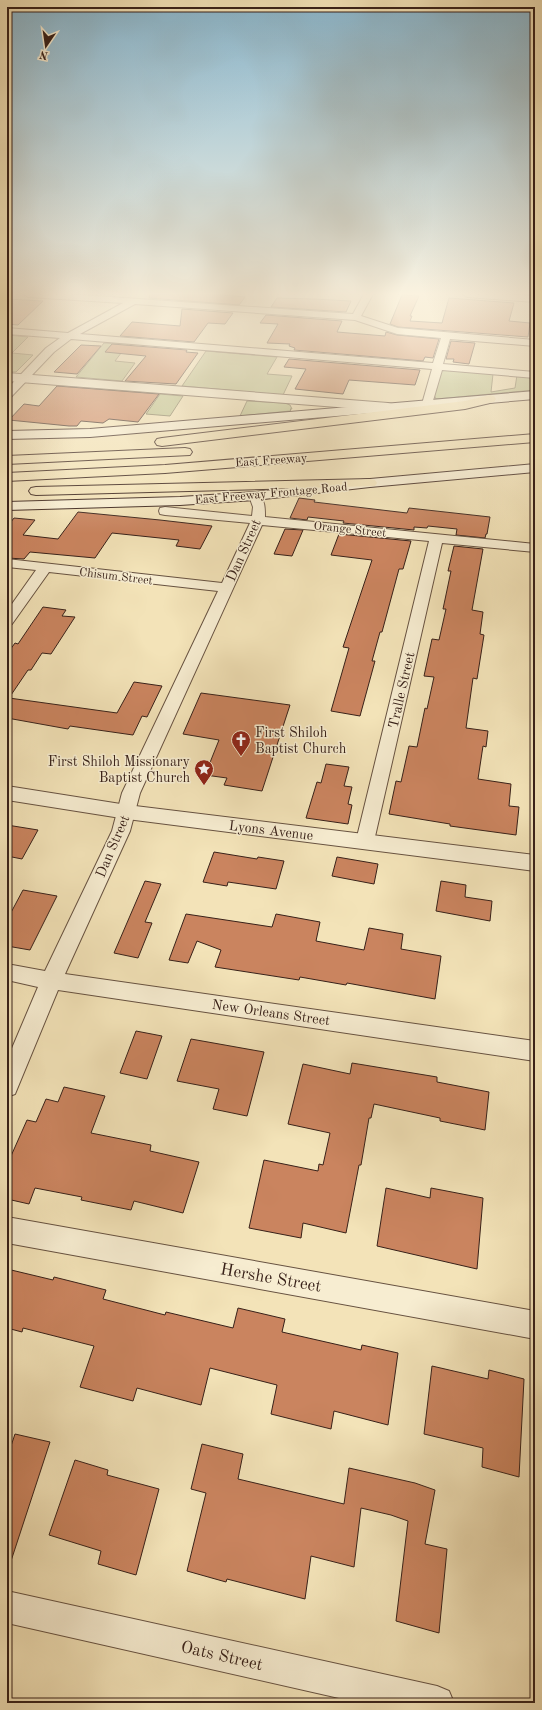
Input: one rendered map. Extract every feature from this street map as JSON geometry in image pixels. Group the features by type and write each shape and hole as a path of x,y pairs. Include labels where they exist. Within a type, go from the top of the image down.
{"highway":[{"path":"7,453 75,449 163,441 465,405 490,399"},
{"name":"East Freeway","path":"7,477 164,469 535,438"},
{"path":"7,460 200,451"},
{"path":"23,491 370,483"}],"main road":[{"path":"7,377 388,407"},
{"path":"7,435 90,432 535,395"},
{"path":"282,399 295,405 297,409 296,415"},
{"name":"East Freeway Frontage Road","path":"7,506 165,502 255,496 370,483 535,468"},
{"name":"Lyons Avenue","path":"7,793 126,812 535,863"}],"street":[{"path":"7,395 28,374"},
{"path":"427,404 436,374"},
{"name":"Dan Street","path":"7,1087 52,981 121,832 131,794 258,520 260,506 255,496"},
{"name":"Orange Street","path":"165,511 535,548"},
{"name":"Tralle Street","path":"365,841 436,538"},
{"name":"Chisum Street","path":"7,563 226,588"},
{"path":"7,621 45,568"},
{"name":"New Orleans Street","path":"7,972 52,981 535,1051"},
{"name":"Hershe Street","path":"7,1230 535,1325"},
{"name":"Oats Street","path":"7,1607 437,1703"}],"green space":[{"path":"79,374 127,374 122,381 76,377"},
{"path":"190,374 267,374 292,376 283,395 182,386"},
{"path":"440,374 493,374 491,392 515,388 517,375 535,377 535,390 436,399 434,395"},
{"path":"160,394 183,396 170,416 146,414"},
{"path":"247,401 285,403 290,405 292,409 290,409 290,411 240,416"}],"building":[{"path":"131,374 183,374 176,384 125,381"},
{"path":"303,374 419,374 415,385 349,380 343,394 295,389"},
{"path":"57,386 159,394 138,422 109,419 103,423 81,421 77,426 69,426 9,420 24,404 39,406"},
{"path":"299,498 315,500 314,502 407,513 409,508 490,517 485,538 456,535 457,529 428,526 427,528 414,527 414,530 343,523 344,521 308,517 307,520 290,518"},
{"path":"78,512 212,526 200,549 176,546 179,540 112,533 95,558 30,552 24,559 7,558 7,527 14,518 35,520 23,535 58,539"},
{"path":"285,529 303,530 292,556 274,554"},
{"path":"339,534 411,541 403,569 399,569 382,632 380,632 372,661 375,661 360,716 331,711 349,648 343,647 372,560 331,555"},
{"path":"454,546 483,549 472,610 483,612 480,634 484,635 477,679 473,678 466,728 488,731 486,747 483,746 478,779 511,784 509,806 519,807 516,835 450,826 450,824 389,814 396,781 401,782 409,746 417,747 425,708 427,709 434,677 424,676 432,639 439,640 446,609 443,609 451,571 448,571"},
{"path":"43,607 66,610 62,616 75,617 51,654 42,653 31,670 28,670 9,698 117,713 134,682 162,686 147,717 142,716 133,735 70,726 68,729 7,718 7,654 15,643 18,644"},
{"path":"201,693 290,705 262,791 224,785 227,778 205,775 219,740 183,734"},
{"path":"326,764 349,767 344,786 352,787 348,804 352,805 348,824 306,818 317,782 321,783"},
{"path":"7,825 38,830 22,859 7,856"},
{"path":"214,852 257,859 258,857 284,861 276,889 228,882 227,886 203,882"},
{"path":"337,857 378,864 374,884 332,876"},
{"path":"145,881 161,884 145,922 152,923 138,958 114,953"},
{"path":"441,881 466,885 465,897 492,901 490,921 436,911"},
{"path":"23,890 57,896 30,950 7,946 7,920"},
{"path":"186,914 272,927 276,914 320,922 316,941 364,950 369,928 403,934 401,949 441,956 435,999 347,983 346,985 300,977 299,980 215,967 221,950 197,941 188,963 169,960"},
{"path":"136,1031 162,1036 147,1079 120,1073"},
{"path":"191,1039 264,1052 247,1116 213,1109 219,1089 177,1081"},
{"path":"352,1063 437,1077 437,1082 489,1092 485,1130 440,1121 440,1118 374,1104 371,1118 369,1118 361,1165 359,1165 346,1233 303,1223 301,1238 249,1228 264,1160 318,1171 319,1164 323,1165 330,1133 288,1124 303,1064 350,1074"},
{"path":"64,1087 105,1096 91,1133 151,1145 150,1151 199,1162 183,1213 134,1201 131,1210 81,1200 82,1197 35,1188 29,1204 7,1199 7,1165 27,1120 36,1122 46,1099 58,1102"},
{"path":"386,1188 430,1198 431,1188 483,1198 477,1269 377,1246"},
{"path":"7,1269 53,1280 54,1277 106,1290 103,1299 165,1315 166,1312 233,1328 238,1308 285,1319 282,1332 361,1350 362,1345 398,1353 388,1425 334,1411 331,1429 271,1414 277,1385 210,1368 201,1405 137,1388 133,1401 80,1387 94,1346 23,1328 22,1332 7,1328"},
{"path":"432,1366 488,1379 489,1370 524,1379 519,1477 482,1467 483,1448 424,1434"},
{"path":"15,1434 50,1442 10,1564 7,1564 7,1458"},
{"path":"202,1444 243,1454 238,1479 344,1504 349,1468 415,1483 435,1490 425,1544 447,1549 439,1633 396,1621 408,1521 391,1515 361,1508 354,1567 311,1556 305,1599 227,1579 226,1582 187,1571 206,1493 191,1489"},
{"path":"75,1460 108,1470 107,1475 159,1489 136,1575 98,1564 101,1551 49,1535"}],"place":[{"name":"First Shiloh Baptist Church","path":"241,757"},
{"name":"First Shiloh Missionary Baptist Church","path":"204,786"}]}
